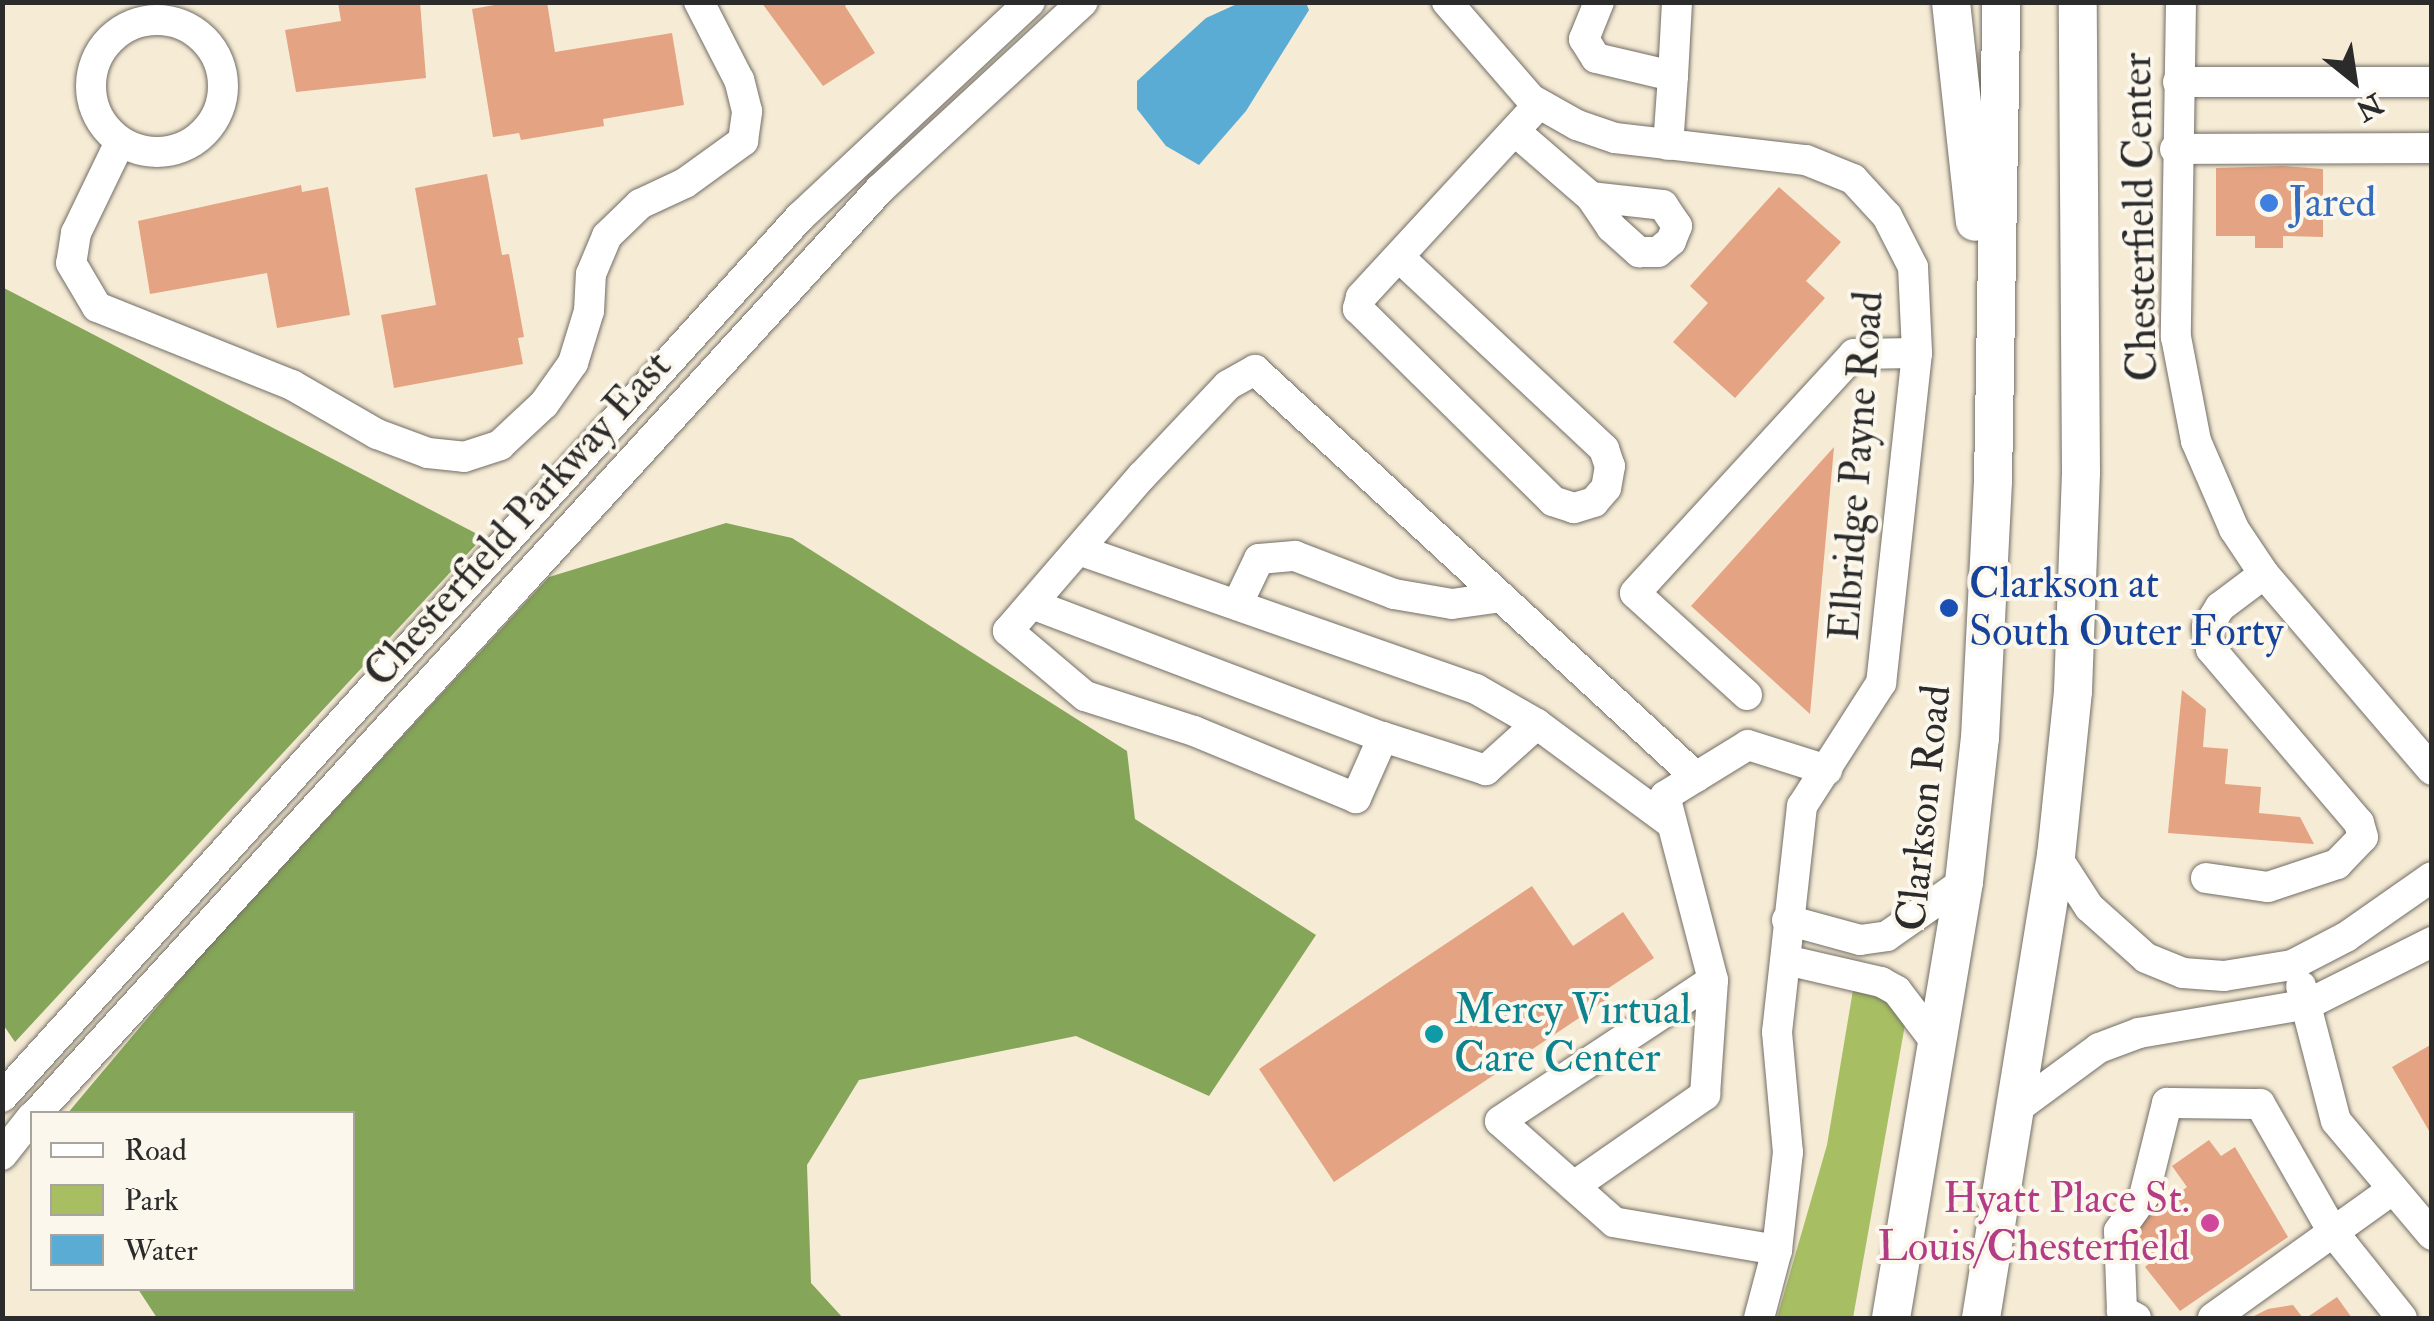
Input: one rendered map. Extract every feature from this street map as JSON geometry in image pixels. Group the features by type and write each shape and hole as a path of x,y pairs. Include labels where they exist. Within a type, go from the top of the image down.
{"main road":[{"path":"1951,2 1991,378"},
{"name":"Clarkson Road","path":"1891,1318 1964,882 1988,612 2001,2"},
{"path":"1981,1318 2056,856 2078,576 2078,2"}],"street":[{"path":"120,142 76,233 72,263 97,308 292,385 377,434 428,453 464,457 500,445 544,404 573,363 589,311 591,274 607,236 640,204 685,183 743,141 747,110 739,80 700,2"},
{"name":"Chesterfield Parkway East","path":"2,1097 800,217 1030,2"},
{"name":"Chesterfield Parkway East","path":"39,1111 880,189 1083,2"},
{"name":"Elbridge Payne Road","path":"1446,2 1538,105 1615,138 1806,160 1853,179 1905,243 1918,310 1917,353 1882,683 1802,806 1778,1032 1788,1152 1777,1250 1758,1318"},
{"path":"1599,2 1584,38 1596,58 1673,76"},
{"path":"1668,145 1677,2"},
{"name":"Chesterfield Center","path":"2181,2 2176,337 2183,388 2214,488 2264,574 2432,770"},
{"path":"172,21 194,30 222,72 215,119 188,144 166,152 120,142 95,111 90,91 100,51 136,23 172,21"},
{"path":"2178,82 2432,82"},
{"path":"1399,257 1604,449 1610,466 1606,488 1594,502 1574,508 1553,501 1363,317 1361,297 1399,257 1517,133 1538,105"},
{"path":"1517,133 1591,197"},
{"path":"2176,149 2432,148"},
{"path":"1747,695 1635,593 1854,354 1917,353"},
{"path":"1383,738 1356,798 1194,730 1085,696 1008,631 1215,398 1254,370 1696,777"},
{"path":"1078,550 1476,688 1537,724 1672,824"},
{"path":"1236,605 1259,559 1295,556 1394,594 1452,604 1502,597"},
{"path":"2206,878 2268,887 2337,864 2363,837 2359,823 2211,649 2207,628 2220,607 2264,574"},
{"path":"1032,604 1383,738 1486,770 1537,724"},
{"path":"1574,1186 1705,1095 1713,980 1665,796 1748,745 1827,770"},
{"path":"2056,856 2089,907 2146,958 2183,972 2224,976 2292,965 2346,936 2432,877"},
{"path":"1787,920 1860,940 1887,936 1964,882"},
{"path":"2016,1110 2069,1065 2139,1033 2308,1004 2432,942"},
{"path":"1786,960 1881,982 1897,992 1938,1045"},
{"path":"2292,965 2308,1004 2336,1121 2432,1235"},
{"path":"1713,980 1500,1121 1614,1222 1777,1250"},
{"path":"2124,1316 2118,1230 2144,1196 2167,1103 2260,1104 2333,1232 2402,1318"},
{"name":"Chesterfield Parkway East","path":"2,1155 30,1121"},
{"path":"2214,1318 2392,1190"}],"green space":[{"path":"2,287 483,537 15,1042 2,1023"},
{"path":"726,523 792,538 1127,751 1135,819 1316,935 1209,1096 1076,1036 859,1080 807,1165 811,1283 843,1318 157,1318 139,1291 355,1291 355,1111 70,1111 193,964 549,577"},
{"path":"1853,990 1909,1002 1853,1318 1777,1318 1827,1145"}],"water":[{"path":"1239,3 1306,3 1309,10 1246,111 1199,165 1166,146 1137,109 1137,81 1206,18"}],"building":[{"path":"338,2 420,2 426,78 296,92 285,30 341,21"},
{"path":"511,2 547,2 555,52 672,33 684,105 603,119 604,126 521,140 519,133 493,137 472,9"},
{"path":"761,2 850,2 845,6 875,53 823,86"},
{"name":"Jared","path":"2216,168 2323,169 2323,237 2283,236 2283,248 2255,248 2255,236 2216,236"},
{"path":"487,174 502,255 509,254 524,337 518,338 523,364 394,388 381,315 436,305 415,188"},
{"path":"301,185 302,192 328,187 350,315 277,328 267,273 150,294 138,221"},
{"path":"1779,187 1841,242 1806,281 1825,298 1735,398 1673,342 1708,303 1690,286"},
{"path":"1834,447 1810,714 1691,606"},
{"path":"2182,690 2206,709 2203,747 2228,749 2225,784 2261,787 2259,813 2300,817 2314,844 2168,833"},
{"name":"Mercy Virtual Care Center","path":"1532,886 1573,946 1623,912 1654,958 1604,991 1609,998 1334,1182 1259,1069"},
{"path":"2432,1044 2432,1136 2392,1067"},
{"name":"Hyatt Place St. Louis/Chesterfield","path":"2209,1140 2221,1156 2235,1147 2288,1237 2180,1311 2145,1267 2152,1261 2134,1234 2163,1195 2176,1213 2181,1204 2175,1196 2187,1187 2172,1166"},
{"path":"2337,1297 2352,1318 2306,1318"},
{"path":"2293,1305 2303,1318 2250,1318 2268,1309"}],"place":[{"name":"Jared","path":"2269,203"},
{"name":"Clarkson at South Outer Forty","path":"1949,608"},
{"name":"Mercy Virtual Care Center","path":"1434,1034"},
{"name":"Hyatt Place St. Louis/Chesterfield","path":"2210,1223"}]}
